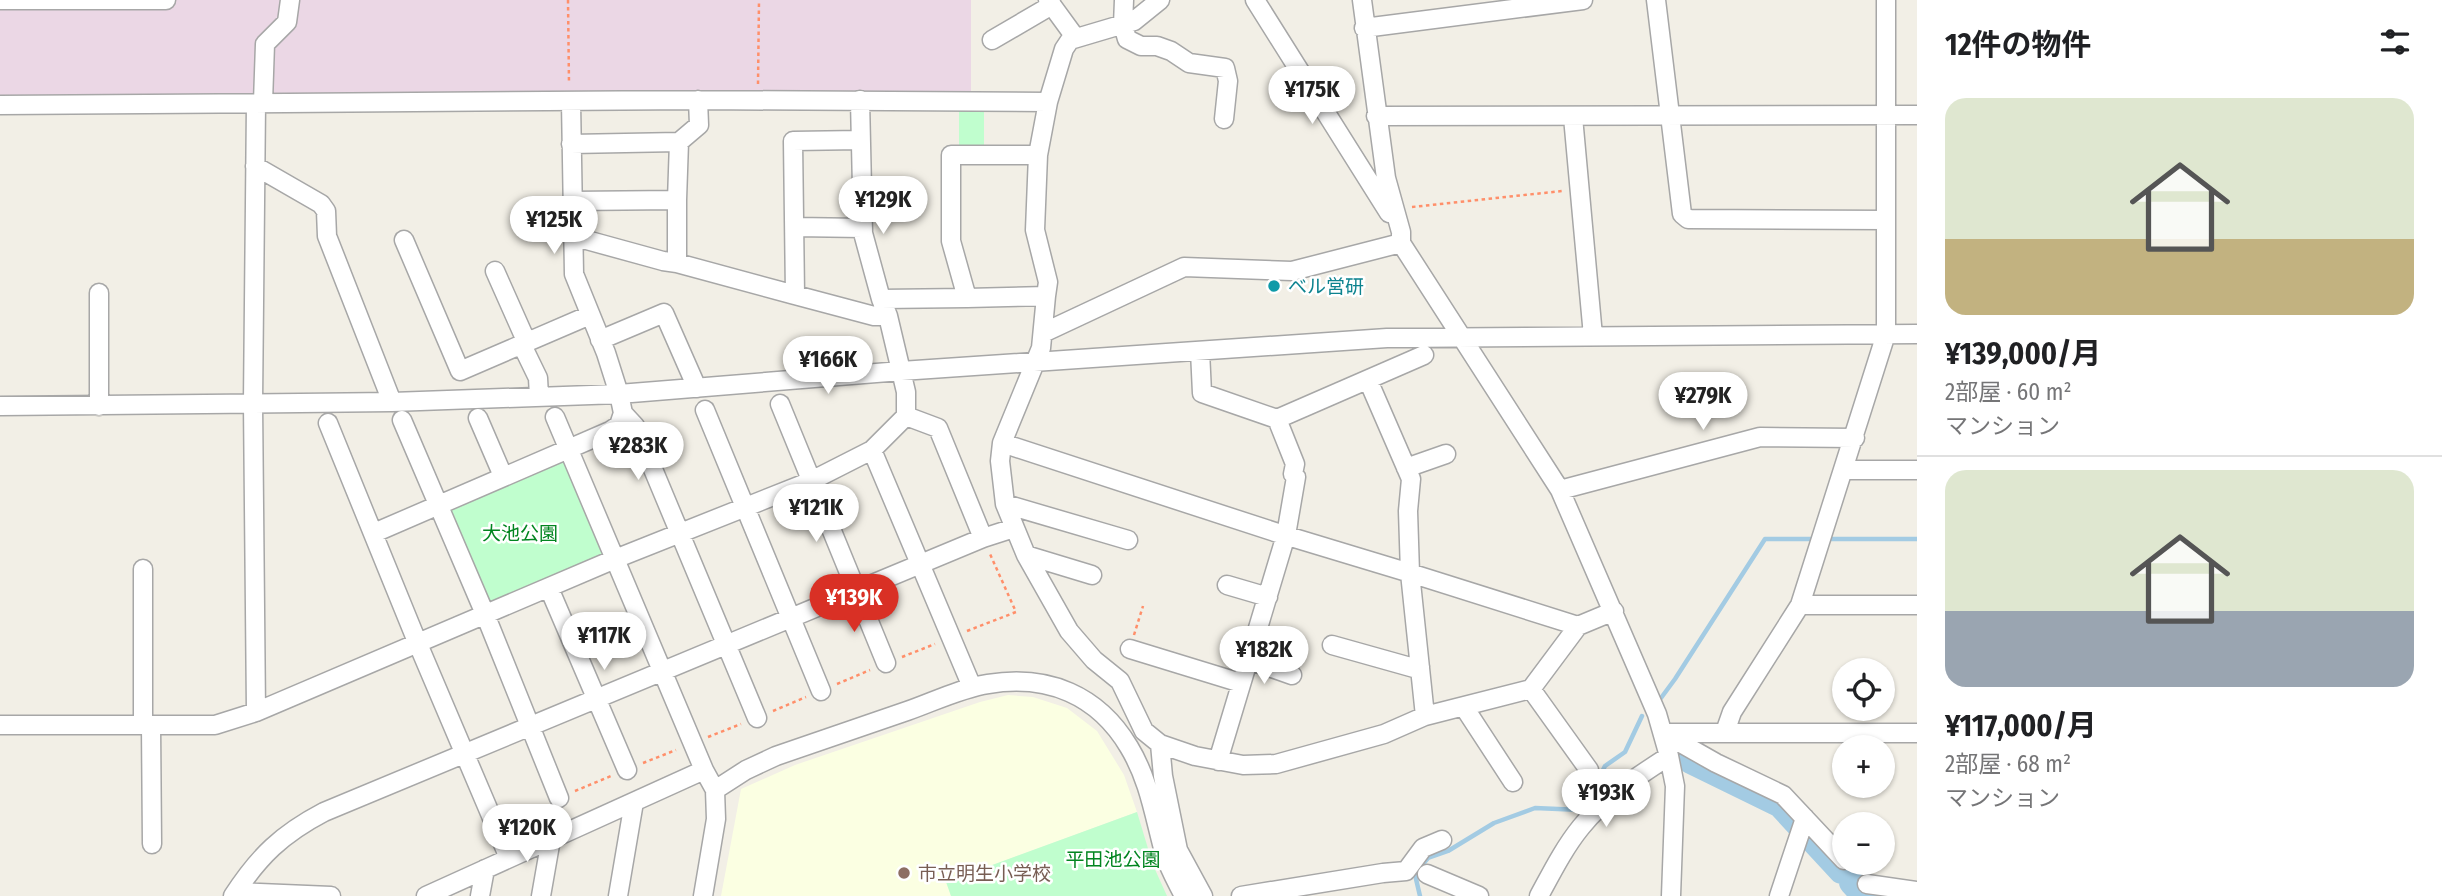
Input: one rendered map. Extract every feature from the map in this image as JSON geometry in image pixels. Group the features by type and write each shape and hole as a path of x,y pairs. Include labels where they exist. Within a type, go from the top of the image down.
{"street":[{"path":"0,0 166,0"},
{"path":"256,712 253,404 255,166 265,44 287,22 290,0"},
{"path":"1124,0 1123,25 1127,39 1141,46 1157,46 1171,51 1189,63 1225,68 1228,80 1224,119"},
{"path":"1160,0 1134,22 1070,40 1064,49 1048,102 1038,155 1035,230 1048,282 1043,333 1041,348 1002,443 1000,461 1005,504 1014,528 1026,555 1069,631 1094,660 1120,681 1144,731 1160,744 1218,761 1243,765 1276,764 1384,734 1425,716 1531,690 1578,626 1614,611"},
{"path":"1255,0 1401,237 1421,277 1463,337 1560,490 1614,611 1663,733 1675,786 1671,896"},
{"path":"1362,0 1385,178 1401,237"},
{"path":"1364,28 1583,0"},
{"path":"1656,0 1682,214 1688,219 1886,220"},
{"path":"1725,732 1732,712 1800,605 1855,438 1885,334 1886,0"},
{"path":"992,40 1050,3 1075,37"},
{"path":"0,105 698,100 1048,102"},
{"path":"571,144 679,142 699,125 698,100"},
{"path":"0,725 215,725 256,712 615,559 811,481 872,450 906,416 906,392 863,228 860,100"},
{"path":"374,533 619,425 623,413 619,394 573,274 570,102"},
{"path":"1376,116 1917,115"},
{"path":"1573,117 1593,336"},
{"path":"795,295 793,141 860,140"},
{"path":"677,262 679,142"},
{"path":"967,298 951,241 951,155 1038,155"},
{"path":"255,166 321,204 326,211 327,236 392,402"},
{"path":"571,201 677,200"},
{"path":"795,227 863,228"},
{"path":"572,236 874,316 888,316"},
{"path":"1043,333 1184,267 1292,271 1401,237"},
{"path":"404,240 460,372 590,315"},
{"path":"495,271 538,378 539,397"},
{"path":"99,293 99,406"},
{"path":"881,299 1046,296"},
{"path":"600,340 664,313 697,388"},
{"path":"0,406 392,402 619,394 901,371 1387,338 1917,334"},
{"path":"1200,351 1202,393 1278,419 1424,355"},
{"path":"1368,380 1411,479 1408,511 1410,572 1425,716"},
{"path":"780,404 886,663"},
{"path":"705,410 821,691"},
{"path":"623,413 635,426 757,718"},
{"path":"906,416 937,428 983,538"},
{"path":"555,417 704,770 715,790 716,819 703,896"},
{"path":"478,418 503,476"},
{"path":"1218,761 1286,535 1296,477 1293,474 1295,464 1278,419"},
{"path":"402,420 485,614 559,798"},
{"path":"328,423 509,858"},
{"path":"1560,490 1760,437 1855,438"},
{"path":"1002,443 1578,626"},
{"path":"872,450 972,687"},
{"path":"1406,468 1446,454"},
{"path":"1844,470 1917,470"},
{"path":"1005,504 1128,540"},
{"path":"235,894 266,852 296,827 324,812 983,538 1014,528"},
{"path":"1026,555 1092,575"},
{"path":"143,569 152,844"},
{"path":"1227,585 1268,597"},
{"path":"549,588 627,770"},
{"path":"1800,605 1917,605"},
{"path":"1332,645 1414,668 1420,667"},
{"path":"1130,649 1241,683"},
{"path":"1249,660 1292,675"},
{"path":"715,790 746,770 776,756 972,687 989,683 1034,683 1080,696 1110,719 1144,775 1172,852 1184,896"},
{"path":"1531,690 1589,771"},
{"path":"1464,707 1513,782"},
{"path":"1663,733 1917,733"},
{"path":"1663,733 1716,763 1783,794 1804,823 1832,848"},
{"path":"1160,744 1172,852 1203,896"},
{"path":"1539,896 1561,855 1582,826 1605,802 1669,756"},
{"path":"430,895 704,770"},
{"path":"618,896 634,802"},
{"path":"1779,896 1804,823"},
{"path":"541,896 551,839"},
{"path":"1241,896 1406,871 1423,848 1442,841"},
{"path":"480,896 485,869"},
{"path":"1427,874 1479,896"},
{"path":"1859,875 1872,890 1917,891"},
{"path":"235,894 331,896"}],"path":[{"path":"568,0 570,102"},
{"path":"758,100 759,0"},
{"path":"1395,209 1580,189"}],"shaded area":[{"path":"0,0 971,0 971,93 0,97"},
{"path":"1008,695 1033,697 1067,708 1097,731 1124,775 1137,812 947,882 951,896 721,896 741,789 795,765"}],"green space":[{"path":"959,108 984,108 984,147 959,148"},
{"name":"大池公園","path":"564,455 608,555 491,604 484,600 446,506"},
{"name":"平田池公園","path":"1137,812 1153,865 1167,896 951,896 946,882"}],"waterway":[{"path":"1661,698 1765,539 1813,539"},
{"path":"1830,539 1917,539"},
{"path":"1420,896 1417,871 1428,858 1448,851 1494,823 1535,808 1581,810 1596,796 1598,780 1605,766 1625,752 1642,716"},
{"path":"1691,760 1781,804 1832,859"},
{"path":"1853,882 1866,896"}],"place":[{"name":"べル営研","path":"1274,286"},
{"name":"市立明生小学校","path":"904,873"}]}
